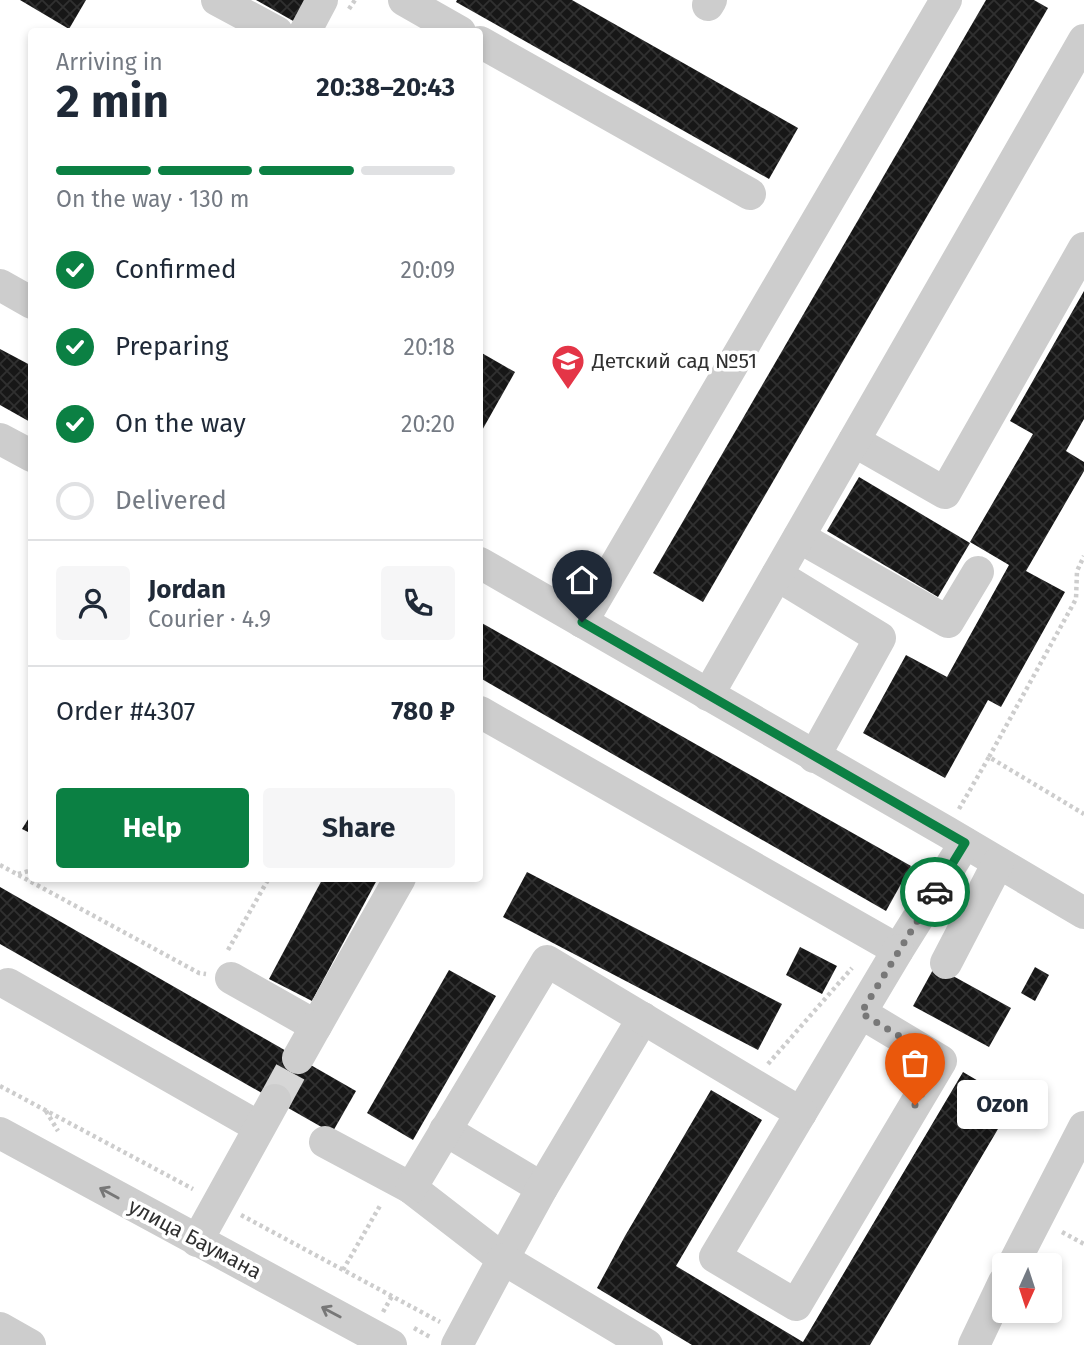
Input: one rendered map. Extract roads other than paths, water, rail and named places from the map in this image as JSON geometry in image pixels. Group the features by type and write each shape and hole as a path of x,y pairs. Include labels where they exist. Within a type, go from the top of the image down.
{"street":[{"path":"217,0 270,28"},
{"path":"307,28 322,0"},
{"path":"404,0 453,28"},
{"path":"582,622 946,0"},
{"path":"708,695 1084,40"},
{"path":"483,44 750,194"},
{"path":"854,441 945,493 1084,248"},
{"path":"0,285 28,301"},
{"path":"0,439 28,454"},
{"path":"799,537 948,622 978,572"},
{"path":"483,565 998,863 1076,902"},
{"path":"777,575 880,638 814,757"},
{"path":"483,723 888,944"},
{"path":"861,1013 941,1061 796,1305 715,1257 861,1013 888,944 956,837"},
{"path":"946,963 998,863"},
{"path":"298,1058 398,882"},
{"path":"411,1188 547,961 801,1113"},
{"path":"229,964 316,1026"},
{"path":"8,984 267,1113 197,1241"},
{"path":"460,1339 542,1188 643,1018"},
{"path":"1019,1253 1084,1128"},
{"path":"445,1130 542,1188"},
{"name":"улица Баумана","path":"0,1133 391,1345"},
{"path":"325,1142 411,1188 503,1259 647,1345"},
{"path":"974,1345 992,1308"},
{"path":"0,1328 30,1345"}],"tunnel":[{"path":"275,1100 298,1058"}],"place":[{"name":"Детский сад №51","path":"568,391"},
{"name":"Ozon","path":"915,1105"}]}
